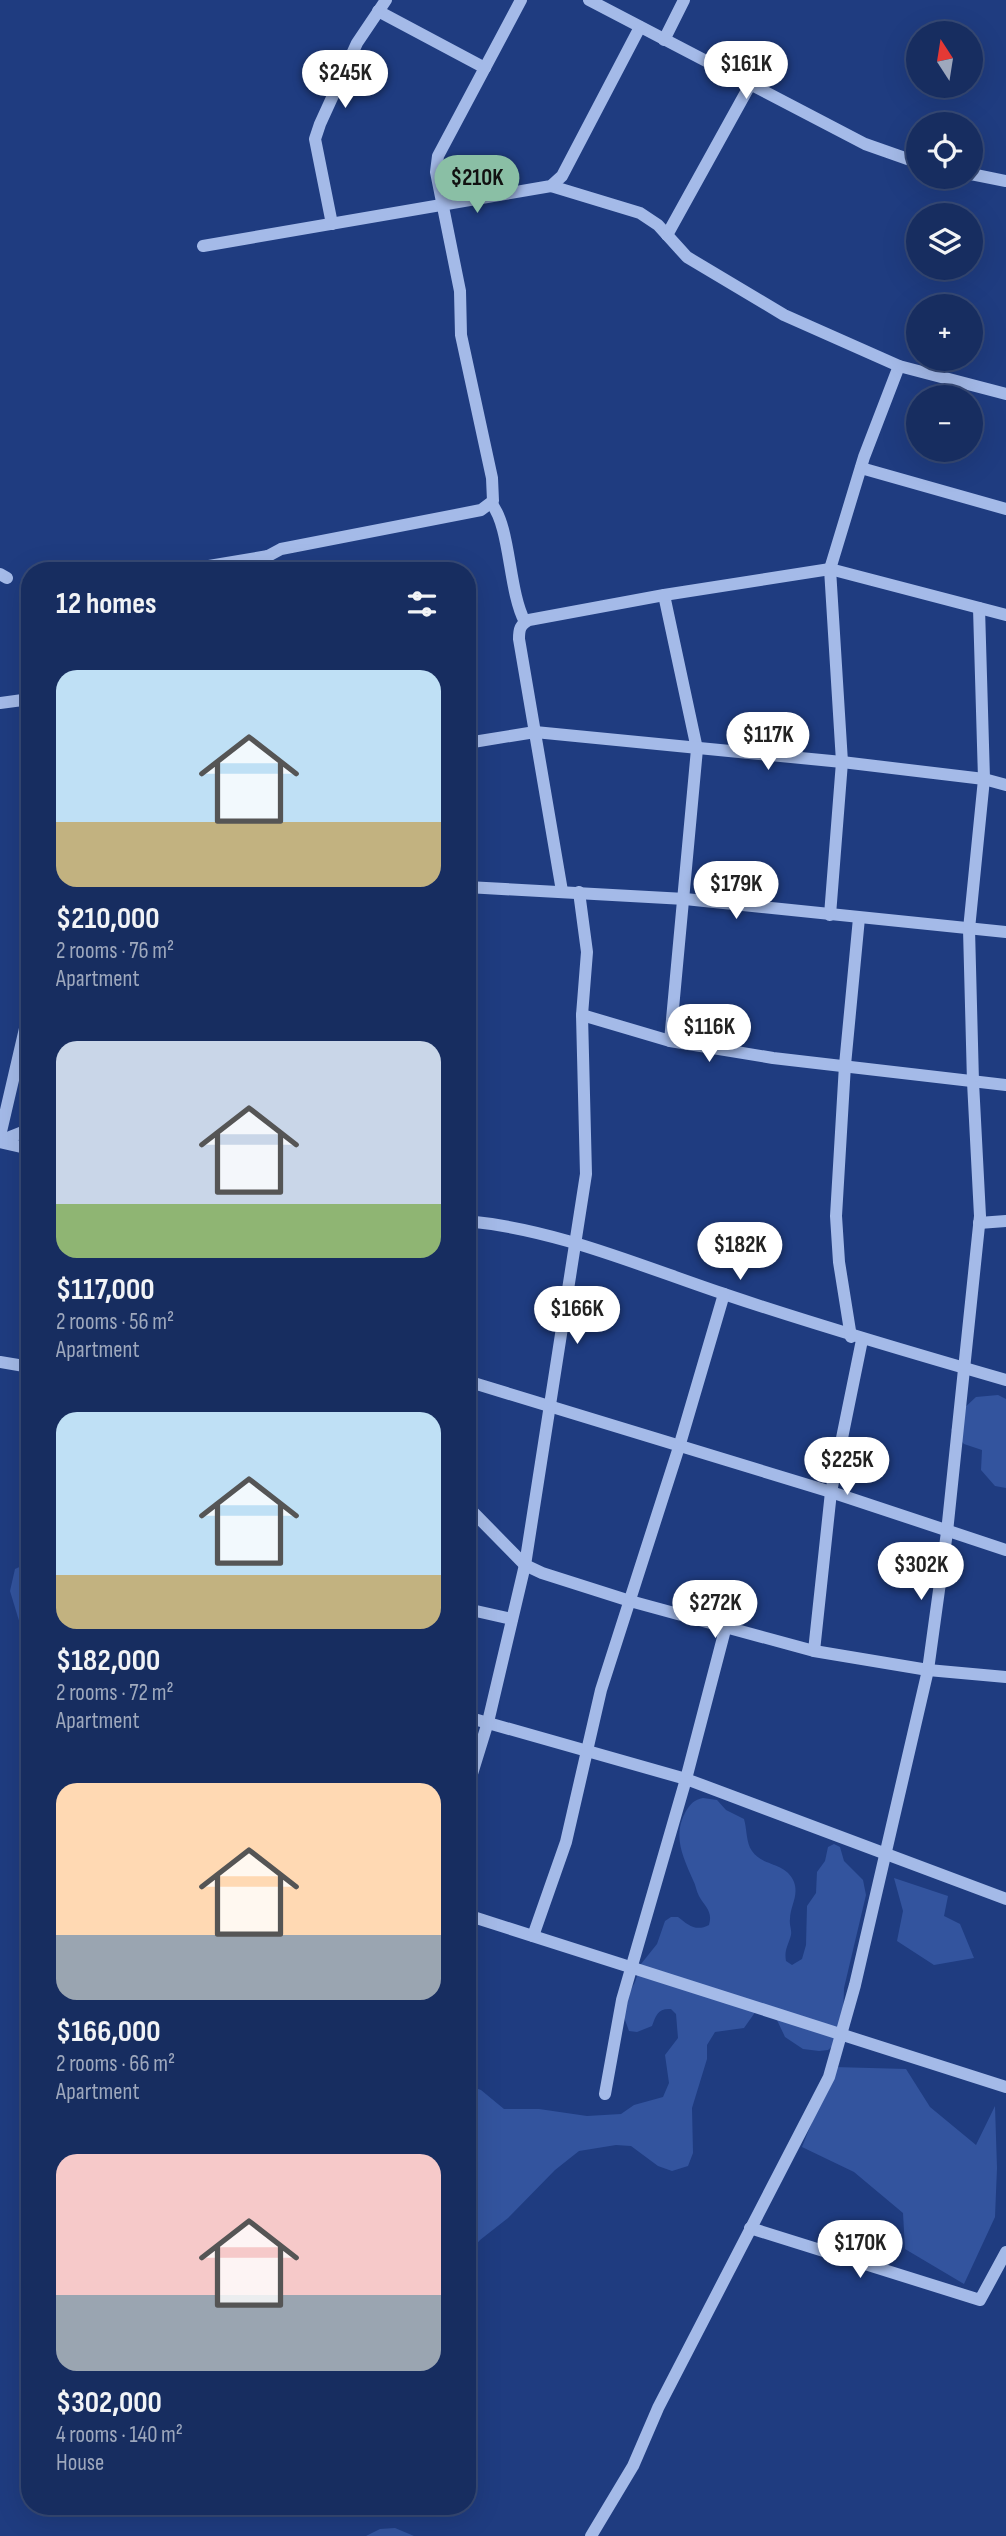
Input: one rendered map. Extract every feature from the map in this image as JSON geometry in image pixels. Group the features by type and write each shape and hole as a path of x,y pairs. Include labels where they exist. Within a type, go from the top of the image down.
{"street":[{"path":"521,0 438,156 436,172 460,291 461,335 492,478 492,503 499,515 517,600 525,622"},
{"path":"589,0 865,144 906,158"},
{"path":"664,40 684,0"},
{"path":"332,223 315,139 358,43 382,6 485,68"},
{"path":"551,186 562,176 640,27"},
{"path":"667,235 750,85"},
{"path":"983,176 1006,181"},
{"path":"203,246 551,186 640,213 658,225 687,257 784,315 899,366 1006,394"},
{"path":"830,915 842,762 830,569 861,468 899,366"},
{"path":"861,468 1006,509"},
{"path":"232,562 268,556 281,549 481,510 492,503"},
{"path":"266,562 268,556"},
{"path":"562,891 519,639 519,630 525,622 664,595 830,569 1006,615"},
{"path":"664,595 698,749 670,1041"},
{"path":"591,2536 633,2466 658,2408 829,2077 843,2035 928,1670 947,1532 979,1223 972,1082 969,929 984,779 979,608"},
{"path":"0,703 21,700"},
{"path":"476,742 535,732 842,762 984,779 1006,785"},
{"path":"476,887 685,899 1006,932"},
{"path":"476,1761 488,1722 525,1565 586,1174 582,1014 587,952 579,892"},
{"path":"814,1651 831,1492 857,1338 839,1262 836,1216 845,1065 859,918"},
{"path":"582,1014 670,1041 773,1058 1006,1085"},
{"path":"0,1136 21,1046"},
{"path":"0,1142 21,1133"},
{"path":"0,1142 21,1147"},
{"path":"979,1223 1006,1221"},
{"path":"476,1222 522,1227 576,1242 857,1338 1006,1380"},
{"path":"533,1936 566,1842 601,1689 679,1447 724,1294"},
{"path":"0,1362 21,1366"},
{"path":"476,1384 831,1492 1006,1550"},
{"path":"476,1515 525,1565 630,1601 814,1651 928,1670 1006,1677"},
{"path":"476,1611 512,1619"},
{"path":"605,2094 622,2000 686,1779 726,1626"},
{"path":"476,1719 686,1779 1006,1899"},
{"path":"476,1918 1006,2087"},
{"path":"750,2228 980,2300 1006,2252"}],"shaded area":[{"path":"998,1395 1006,1399 1006,1488 995,1486 981,1470 982,1450 964,1444 951,1430 961,1411 976,1397"},
{"path":"21,1566 21,1627 10,1591 15,1569"},
{"path":"697,1800 717,1800 726,1810 744,1819 752,1851 762,1860 786,1871 794,1882 795,1892 790,1914 791,1935 786,1954 786,1961 792,1965 802,1959 806,1945 807,1906 816,1893 817,1872 825,1861 828,1847 834,1844 840,1847 844,1861 863,1880 866,1895 844,1988 843,2017 834,2045 828,2050 803,2049 785,2037 776,2018 756,2011 744,2028 715,2032 707,2045 707,2059 692,2108 693,2153 688,2166 672,2171 658,2166 631,2146 616,2145 579,2151 476,2245 476,2088 504,2109 539,2109 587,2116 621,2114 634,2105 663,2097 669,2083 665,2055 678,2038 676,2014 671,2009 660,2011 652,2026 637,2032 629,2031 621,2009 641,1964 657,1944 665,1921 678,1917 696,1928 709,1925 709,1913 698,1894 679,1838 686,1811"},
{"path":"894,1878 948,1896 944,1916 960,1924 974,1958 934,1965 897,1941 903,1911"},
{"path":"834,2067 906,2069 930,2107 976,2145 995,2106 995,2217 964,2284 905,2249 903,2213 854,2172 802,2147"},
{"path":"395,2528 414,2536 366,2536 380,2529"}]}
